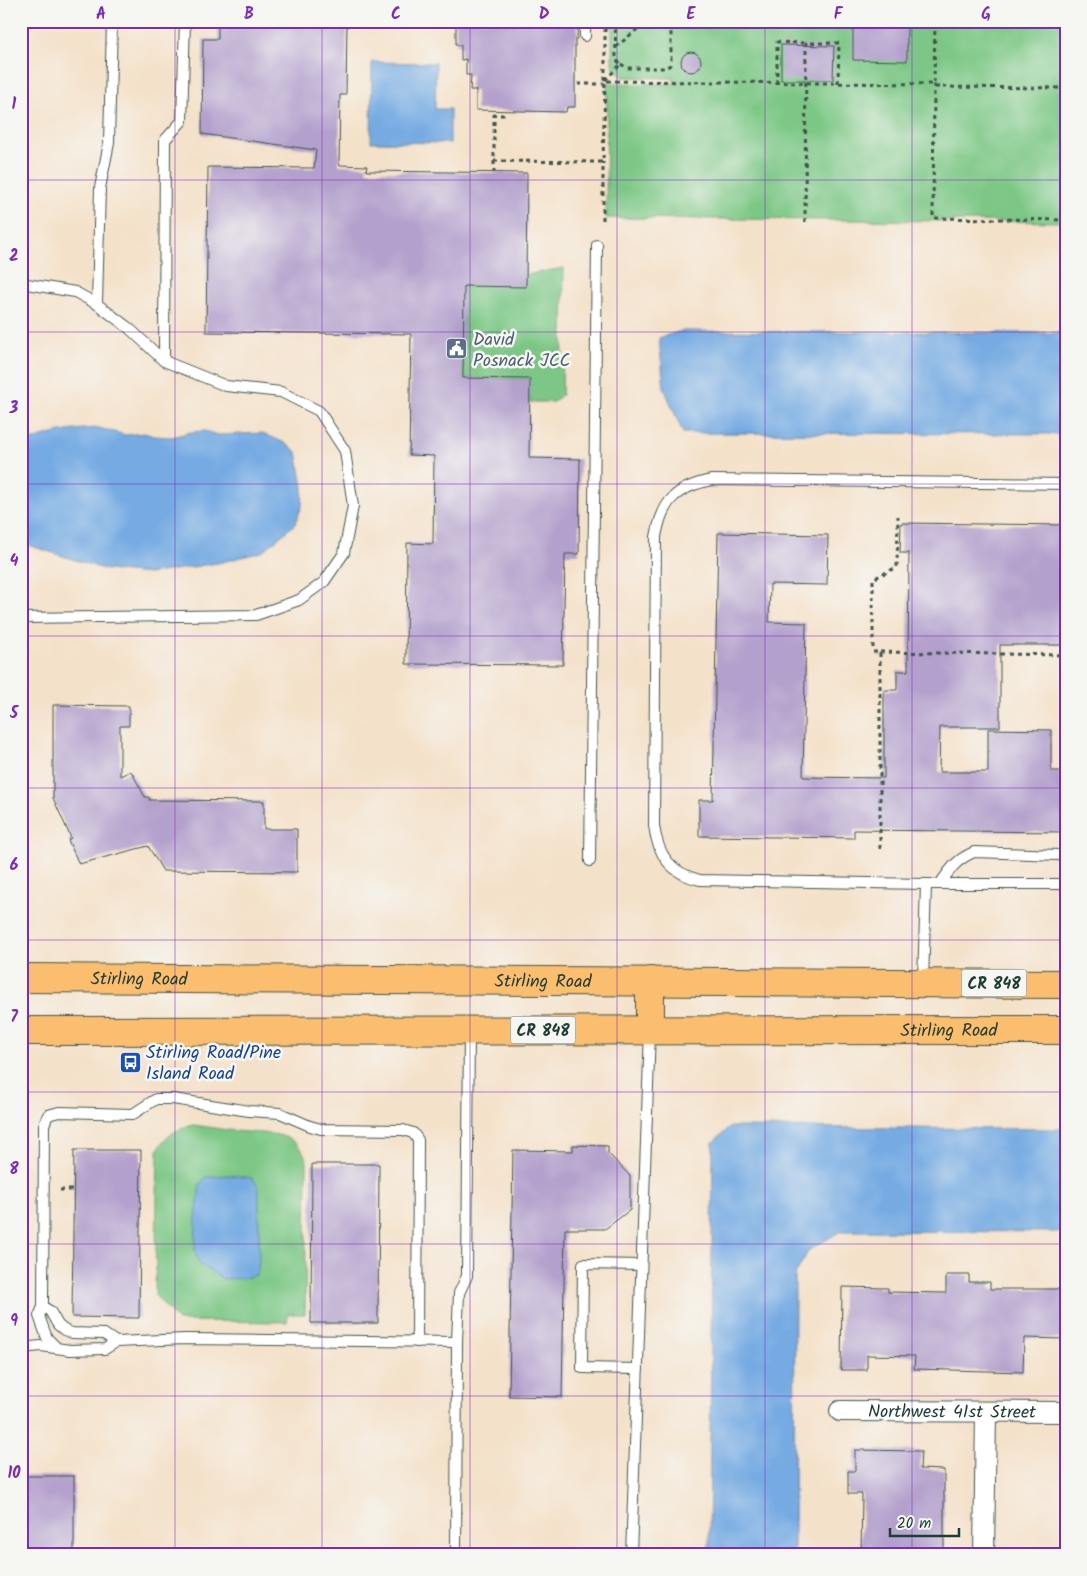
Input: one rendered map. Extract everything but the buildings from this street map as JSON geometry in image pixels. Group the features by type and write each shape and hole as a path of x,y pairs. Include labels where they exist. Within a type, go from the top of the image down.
{"main road":[{"name":"Stirling Road","path":"21,978 1066,984"},
{"path":"650,981 650,1030"},
{"name":"Stirling Road","path":"21,1031 1066,1030"}],"street":[{"name":"Northwest 41st Street","path":"840,1411 1066,1412"},
{"path":"984,1555 986,1412"}],"lane":[{"path":"97,304 100,188 109,143 112,21"},
{"path":"164,361 165,140 182,121 184,21"},
{"path":"585,21 585,36"},
{"path":"590,861 597,245"},
{"path":"21,283 75,292 97,304 130,329 164,361 226,386 280,392 319,411 345,451 353,506 344,553 324,582 299,600 256,615 21,618"},
{"path":"1066,484 712,480 697,483 683,489 672,498 663,509 656,537 654,826 656,842 669,864 680,874 700,880 926,884 1066,884"},
{"path":"940,884 952,866 974,852 1058,855 1066,857"},
{"path":"923,983 926,884"},
{"path":"456,1555 458,1293 467,1276 469,1030"},
{"path":"631,1555 650,1030"},
{"path":"56,1347 47,1338 39,1316 43,1308 44,1125 48,1116 58,1112 133,1114 156,1099 173,1099 248,1112 280,1113 321,1129 403,1130 413,1133 418,1140 416,1342"},
{"path":"638,1370 582,1368 583,1264 641,1265"},
{"path":"43,1308 50,1311 58,1325 64,1330 72,1333 104,1334 116,1342"},
{"path":"21,1348 105,1349 116,1342 185,1338 457,1342"}],"path":[{"path":"603,220 605,21"},
{"path":"616,21 616,58 627,68 666,68 669,66 671,62 671,21"},
{"path":"616,47 647,21"},
{"path":"935,21 933,218 1066,220"},
{"path":"777,83 777,42 839,43 838,83"},
{"path":"805,222 806,42"},
{"path":"605,82 621,64"},
{"path":"578,84 605,82 838,83 1066,88"},
{"path":"494,173 494,115 503,115 504,110"},
{"path":"494,161 603,162"},
{"path":"898,516 897,567 873,579 873,652 1066,655"},
{"path":"880,652 880,849"},
{"path":"55,1190 72,1190"}],"green space":[{"path":"612,21 1066,21 1066,222 606,218 607,83 674,84 674,78 622,77 612,65"},
{"path":"564,268 562,395 553,402 530,402 529,379 463,378 464,286"},
{"path":"193,1125 275,1134 291,1140 303,1152 307,1162 305,1314 288,1314 287,1322 178,1321 155,1295 158,1149 172,1133"}],"water":[{"path":"372,62 436,63 435,109 450,109 450,143 371,142"},
{"path":"681,331 1066,333 1066,434 683,433 664,388 659,338"},
{"path":"99,428 125,435 144,433 154,436 172,437 191,432 205,431 218,435 262,433 285,443 297,452 303,487 302,506 295,524 262,552 218,563 149,574 107,570 31,546 21,533 21,446 59,432"},
{"path":"730,1127 1066,1129 1066,1232 841,1231 809,1250 795,1275 794,1555 709,1555 713,1142"},
{"path":"230,1175 252,1178 259,1186 259,1263 256,1275 245,1278 223,1279 199,1264 195,1251 196,1218 200,1184 206,1177"}],"place":[{"name":"David Posnack JCC","path":"457,349"},
{"name":"Stirling Road/Pine Island Road","path":"130,1062"}]}
